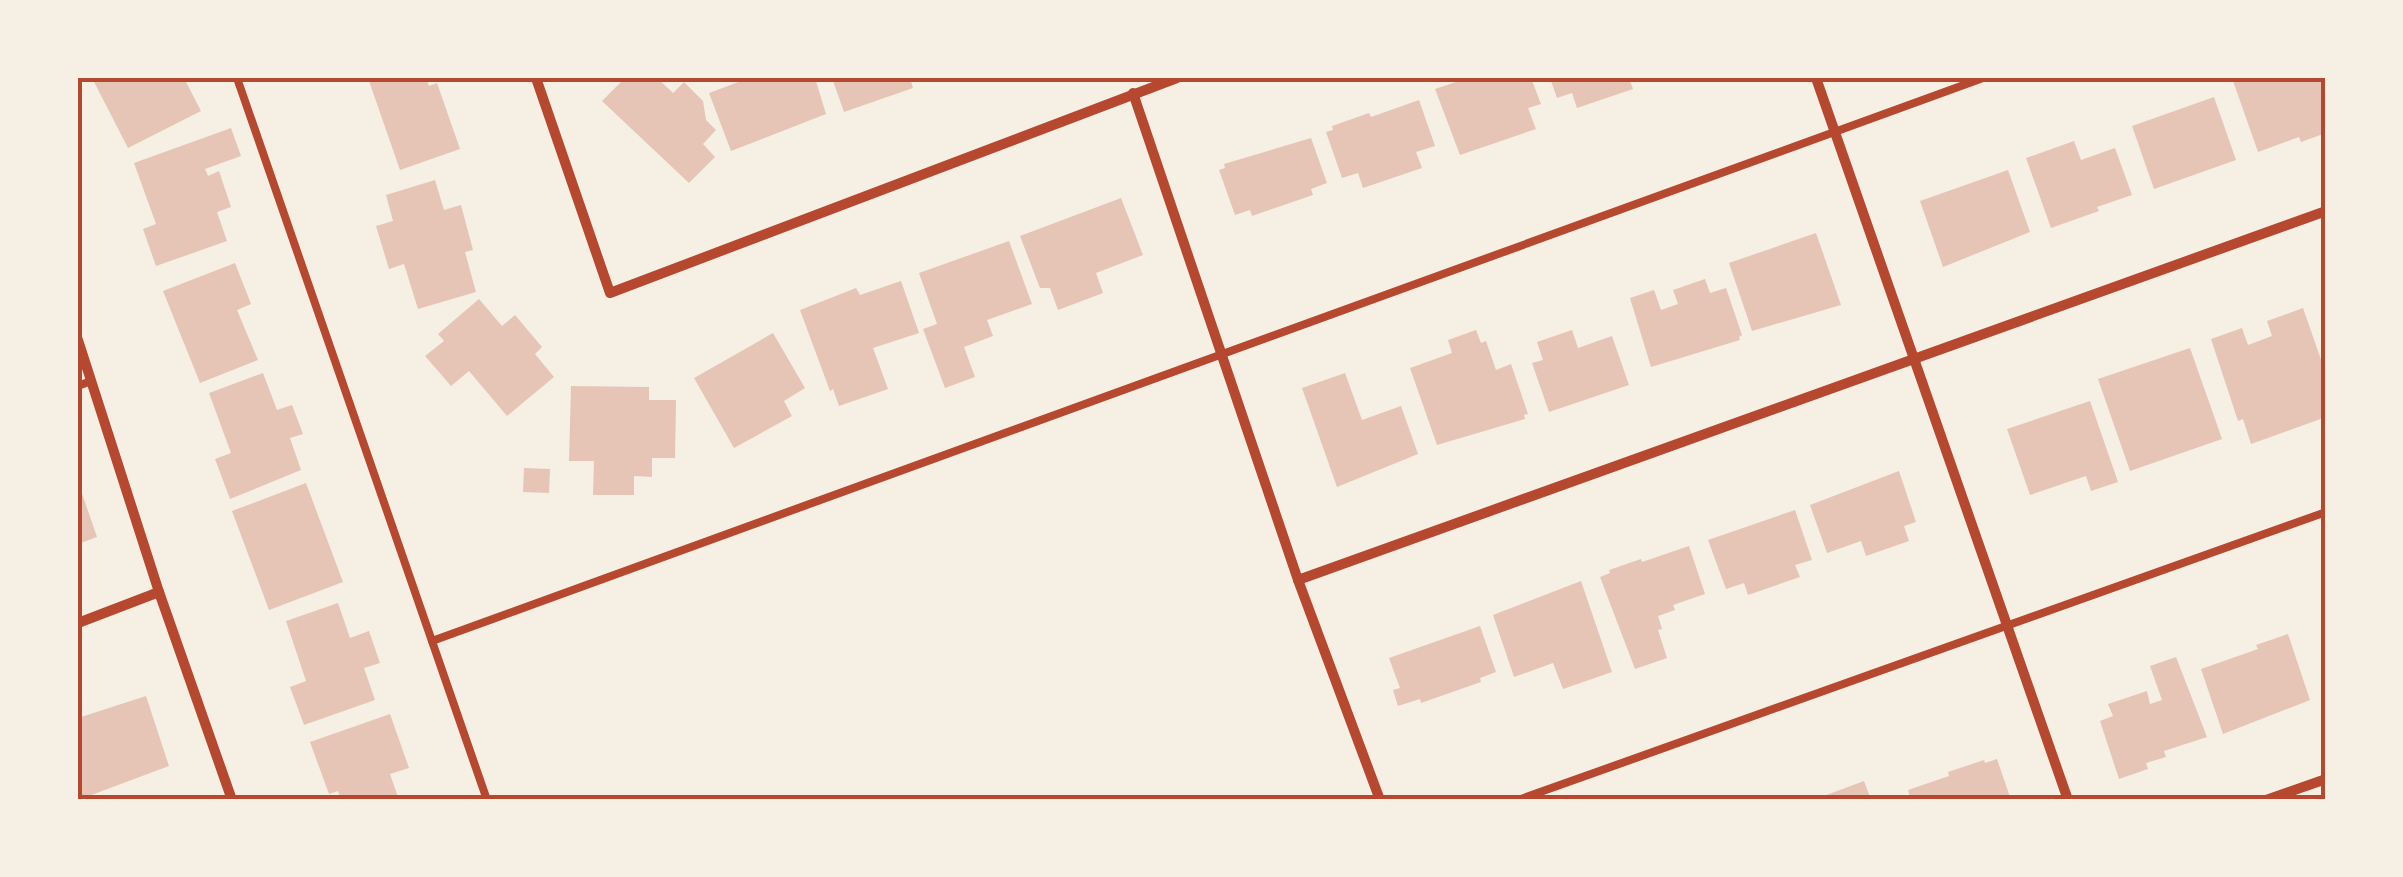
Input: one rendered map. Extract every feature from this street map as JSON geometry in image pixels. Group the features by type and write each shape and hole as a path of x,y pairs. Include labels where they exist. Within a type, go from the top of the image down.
{"street":[{"path":"536,78 610,293 1177,78"},
{"path":"1816,78 2068,800"},
{"path":"1134,93 1298,580 1380,800"},
{"path":"1298,580 2326,211"},
{"path":"78,340 159,592 232,800"},
{"path":"78,622 159,592"},
{"path":"2266,800 2326,779"}],"lane":[{"path":"236,78 487,800"},
{"path":"432,641 1983,78"},
{"path":"78,386 91,381"},
{"path":"1518,800 2326,512"}],"building":[{"path":"92,78 184,78 201,111 128,148"},
{"path":"426,78 429,86 437,83 460,149 400,170 369,81"},
{"path":"625,78 657,78 673,93 684,82 703,101 706,120 716,130 703,144 715,157 689,183 602,101"},
{"path":"749,78 815,78 826,114 731,151 709,93"},
{"path":"832,78 910,78 913,88 844,112"},
{"path":"1468,78 1531,78 1541,104 1528,108 1536,129 1460,155 1435,89"},
{"path":"1550,78 1629,78 1633,89 1577,108 1572,93 1557,98"},
{"path":"2232,78 2326,78 2326,133 2301,142 2299,137 2258,152"},
{"path":"2214,97 2236,160 2154,189 2132,126"},
{"path":"1419,100 1435,146 1416,152 1422,168 1363,188 1358,173 1342,178 1326,132 1333,130 1332,126 1369,113 1371,117"},
{"path":"231,128 241,156 205,169 208,176 219,171 231,207 217,212 227,241 156,266 143,229 156,224 134,163"},
{"path":"1311,138 1327,183 1311,189 1313,195 1252,216 1250,210 1235,215 1219,170 1225,168 1224,164"},
{"path":"2074,141 2081,160 2115,148 2132,195 2051,228 2026,158"},
{"path":"2008,170 2030,232 1943,267 1920,201"},
{"path":"435,180 444,210 461,205 473,250 465,252 476,292 418,309 404,264 389,269 376,226 393,221 386,195"},
{"path":"1121,198 1143,255 1096,273 1103,293 1058,310 1050,288 1040,288 1020,236"},
{"path":"1816,233 1841,305 1752,331 1729,263"},
{"path":"1009,241 1032,304 987,320 993,336 964,347 975,377 945,388 923,329 937,324 919,273"},
{"path":"235,263 251,304 237,310 258,360 200,383 163,291"},
{"path":"1705,279 1710,293 1726,288 1742,335 1740,340 1651,367 1630,298 1654,290 1661,310 1678,304 1673,290"},
{"path":"901,281 919,333 873,348 888,389 839,406 800,310 856,288 860,295"},
{"path":"479,299 502,326 515,315 542,347 535,354 554,377 507,416 469,371 451,386 425,356 444,341 438,334"},
{"path":"2303,308 2326,374 2326,417 2251,444 2243,419 2238,421 2211,339 2242,328 2248,345 2272,336 2267,321"},
{"path":"1476,330 1481,343 1486,341 1496,370 1511,364 1528,414 1525,419 1437,445 1410,368 1452,353 1448,340"},
{"path":"1572,330 1578,348 1612,336 1629,385 1549,412 1532,363 1543,360 1537,342"},
{"path":"773,333 805,388 784,401 792,416 734,448 694,378"},
{"path":"2190,348 2222,439 2130,471 2098,379"},
{"path":"263,373 277,410 292,405 303,434 290,438 301,470 230,499 215,459 231,453 209,393"},
{"path":"1345,373 1362,420 1401,406 1418,454 1337,487 1302,388"},
{"path":"571,386 649,387 649,400 676,400 675,458 652,458 652,477 634,476 634,495 593,495 594,461 569,461"},
{"path":"2090,401 2118,482 2091,491 2086,476 2030,495 2007,429"},
{"path":"524,468 550,469 549,493 523,492"},
{"path":"1899,471 1916,522 1904,526 1909,541 1866,556 1861,541 1827,553 1810,505"},
{"path":"78,482 97,537 78,544"},
{"path":"306,483 343,582 269,610 232,511"},
{"path":"1795,510 1812,560 1795,565 1800,577 1748,595 1744,583 1726,589 1708,540"},
{"path":"1689,546 1705,594 1673,605 1675,610 1658,616 1667,658 1635,669 1600,577 1609,570"},
{"path":"1581,581 1612,672 1563,689 1553,663 1514,677 1493,615"},
{"path":"338,603 350,638 369,631 380,663 364,668 375,700 304,725 290,687 306,681 286,621"},
{"path":"1480,626 1496,672 1480,678 1481,682 1421,703 1420,699 1398,706 1393,690 1400,688 1389,658"},
{"path":"2288,634 2310,700 2223,734 2201,669"},
{"path":"2176,657 2207,737 2164,751 2166,757 2146,763 2148,769 2119,779 2100,721 2113,716 2108,704 2147,691 2150,704 2162,700 2150,666"},
{"path":"146,696 169,766 78,800 78,718"},
{"path":"390,714 409,768 390,774 399,800 341,800 338,791 329,794 310,742"},
{"path":"1997,759 2011,800 1911,800 1908,790 1949,776 1948,772"},
{"path":"1864,781 1871,800 1822,800 1821,797"}]}
